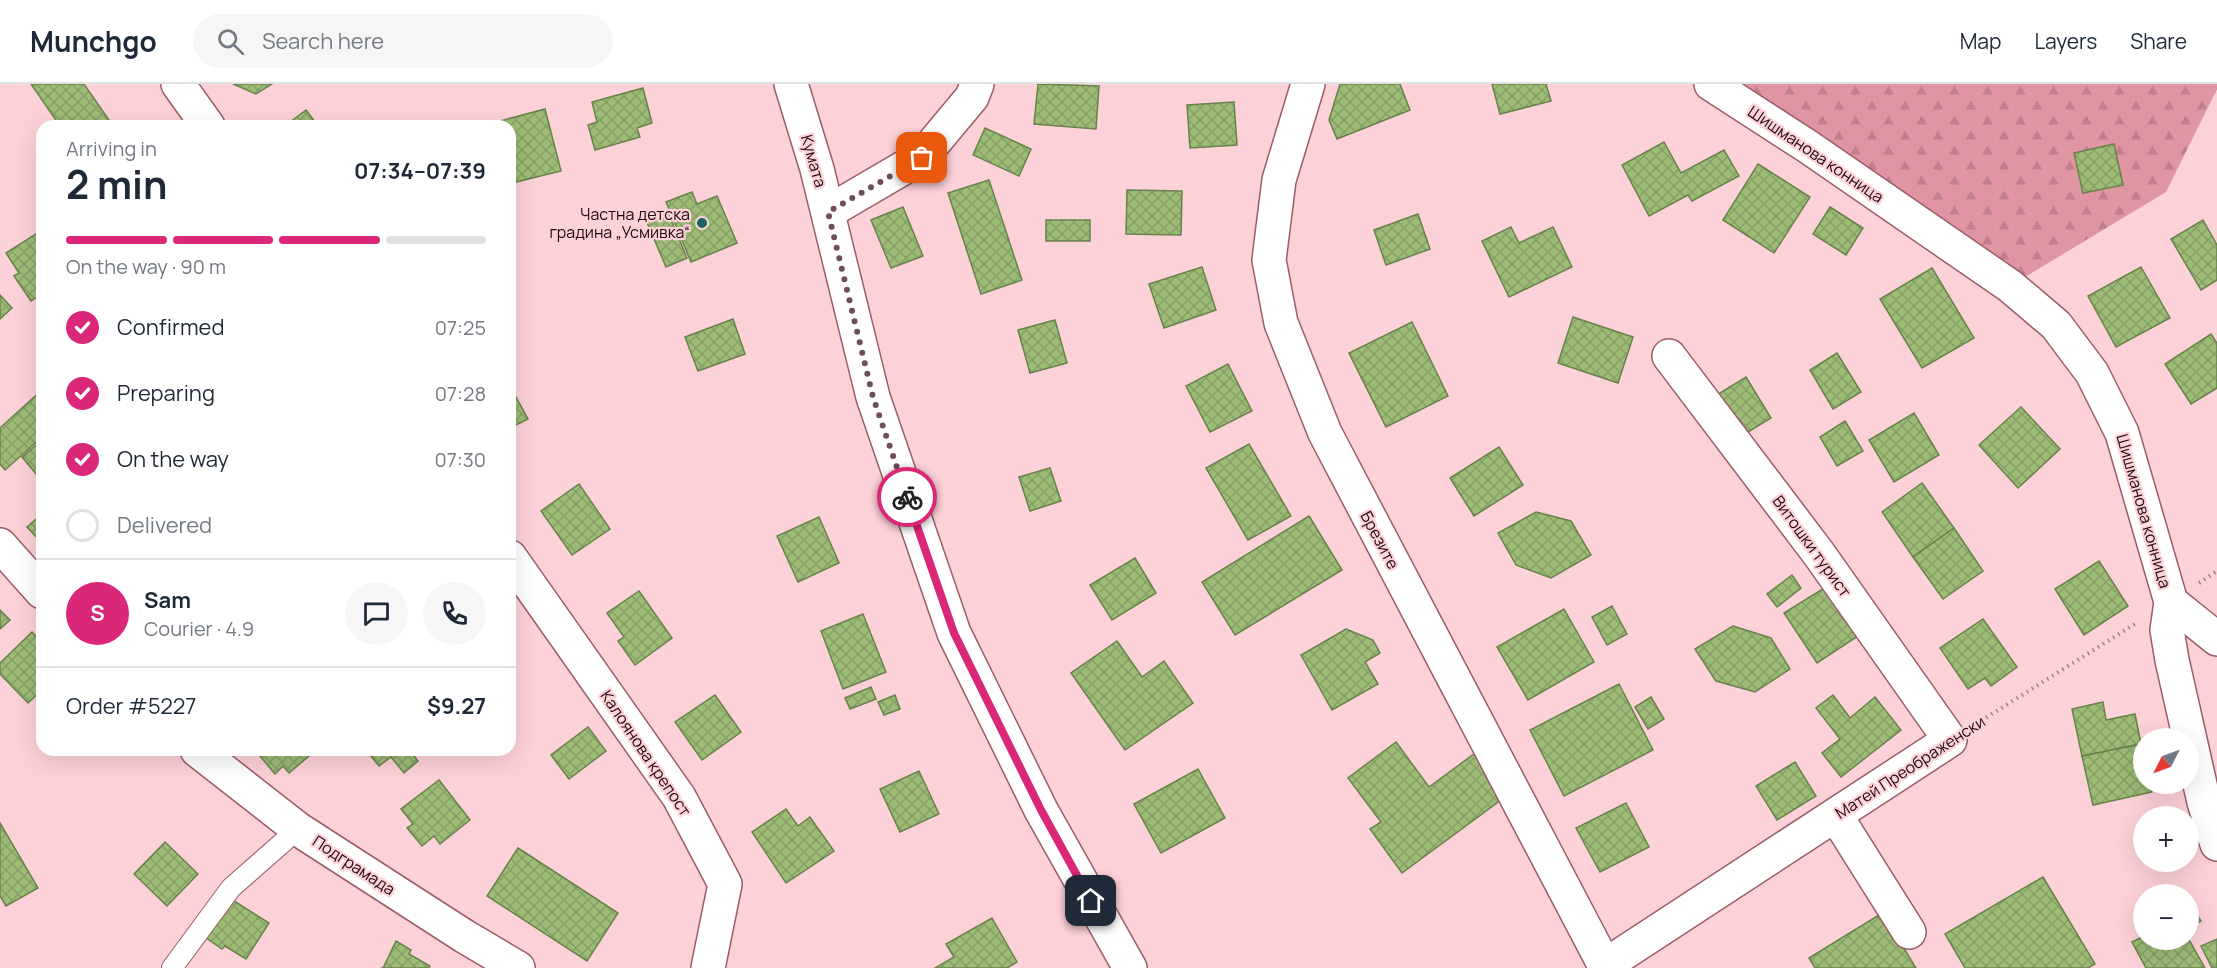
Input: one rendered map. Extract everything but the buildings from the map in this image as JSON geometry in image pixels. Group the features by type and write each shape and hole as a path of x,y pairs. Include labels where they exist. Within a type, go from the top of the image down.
{"street":[{"path":"178,84 204,120"},
{"name":"Кумата","path":"791,84 817,169 873,397 954,633 1041,810 1130,968"},
{"path":"828,212 922,158 972,97 977,84"},
{"name":"Брезите","path":"1308,84 1279,180 1269,260 1281,323 1325,434 1605,967"},
{"name":"Шишманова конница","path":"1711,84 1807,146 2010,286 2056,325 2092,372 2122,433 2171,602 2167,630 2172,660 2204,802 2217,844"},
{"name":"Витошки турист","path":"1669,356 1819,555 1950,740"},
{"path":"0,544 36,585"},
{"name":"Калоянова крепост","path":"516,566 679,797 725,884 708,968"},
{"path":"2171,602 2217,639"},
{"name":"Матей Преображенски","path":"1605,967 1950,740"},
{"name":"Подграмада","path":"205,756 298,829 518,968"},
{"path":"1836,816 1909,932"}],"lane":[{"path":"172,968 231,888 298,829"}],"path":[{"name":"Матей Преображенски","path":"1950,740 2217,571"}],"green space":[{"path":"1711,84 2217,84 2217,89 2166,192 2010,286"}],"way so far":[{"path":"907,497 873,397 828,212 922,158"}],"place":[{"name":"Частна детска градина „Усмивка“","path":"702,223"}],"route":[{"path":"907,497 954,633 1041,810 1091,901"}]}
